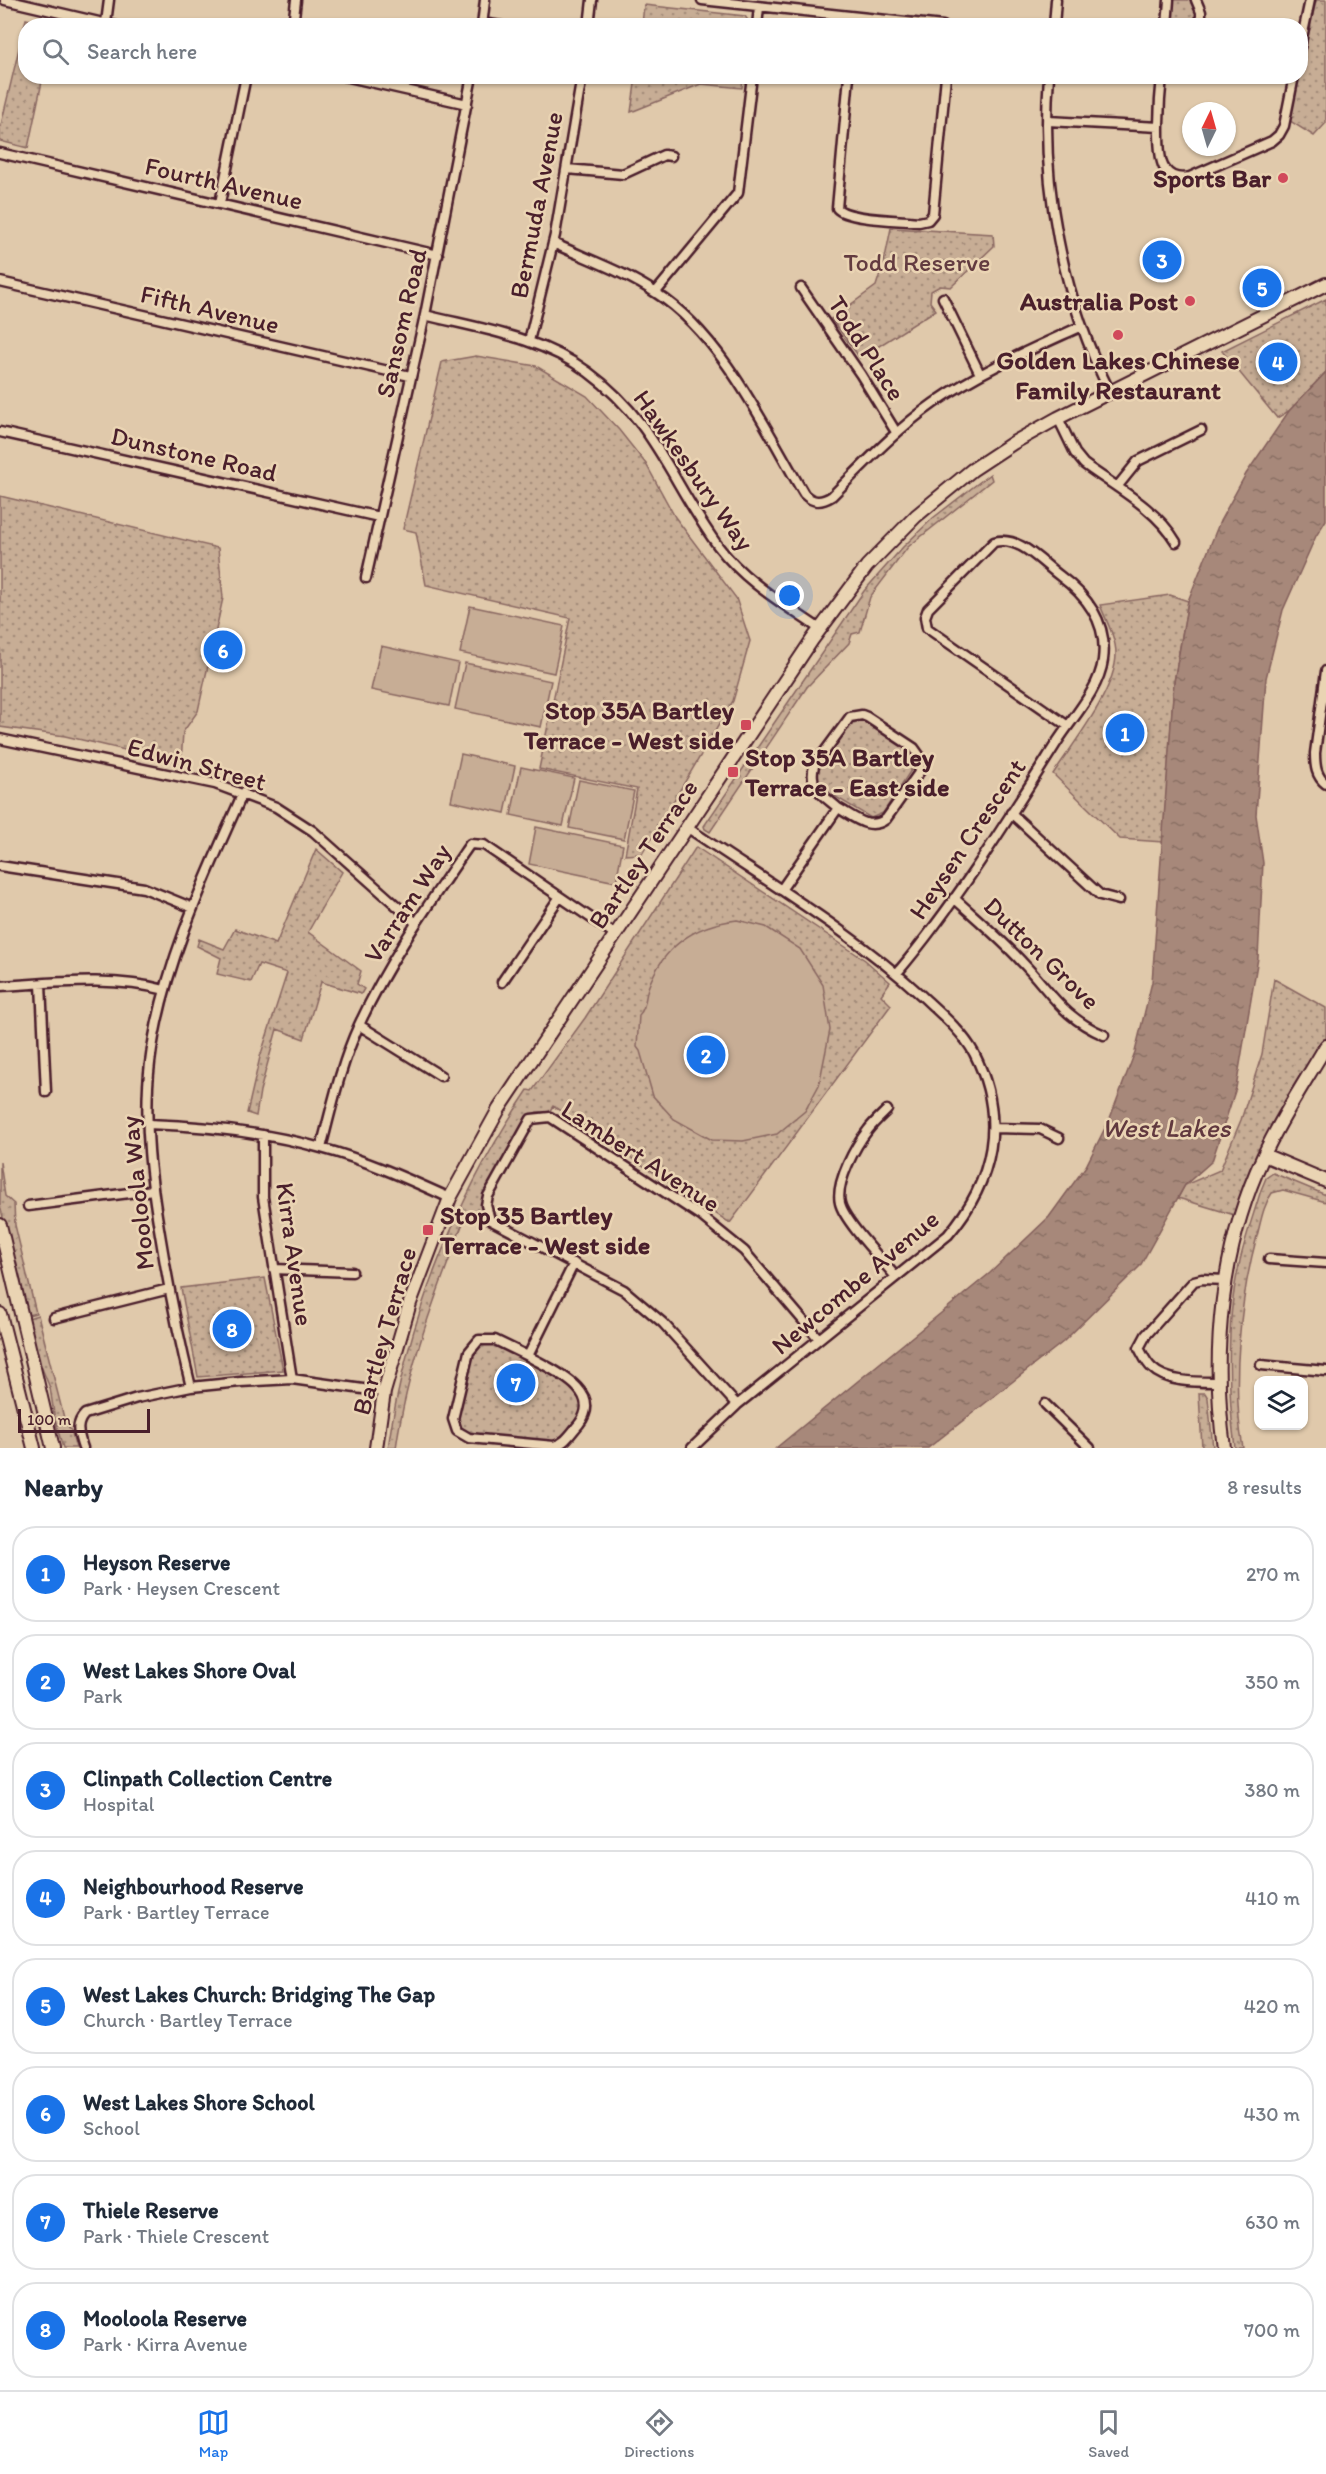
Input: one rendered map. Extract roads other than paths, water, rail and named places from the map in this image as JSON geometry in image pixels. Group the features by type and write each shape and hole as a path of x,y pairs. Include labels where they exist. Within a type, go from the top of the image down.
{"street":[{"path":"5,0 84,18"},
{"path":"107,18 109,0"},
{"path":"294,18 296,0"},
{"path":"483,18 485,0"},
{"path":"590,18 592,0"},
{"path":"702,0 829,18"},
{"path":"1055,18 1056,0"},
{"path":"1168,18 1169,0"},
{"path":"1196,0 1202,12 1202,18"},
{"path":"1306,18 1310,0"},
{"path":"758,18 759,7"},
{"path":"220,204 244,84"},
{"path":"379,84 467,104"},
{"name":"Sansom Road","path":"366,578 438,255 471,84"},
{"name":"Bermuda Avenue","path":"529,341 553,243 581,84"},
{"path":"656,292 738,193 751,84"},
{"path":"848,84 837,208 845,214 919,222 928,220 933,214 945,84"},
{"path":"1049,84 1048,121 1053,203 1063,261 1082,326 1111,393"},
{"path":"1163,84 1159,127 1161,162 1172,176 1190,177 1262,146 1279,135 1284,126 1292,84"},
{"path":"1048,121 1159,127"},
{"name":"Fourth Avenue","path":"0,153 438,255"},
{"path":"567,169 623,174 664,154 672,156"},
{"path":"553,243 656,292 686,317 710,343 809,500 825,501 832,496 896,432 935,402 980,374 1082,326"},
{"name":"Fifth Avenue","path":"0,282 410,376"},
{"name":"Bartley Terrace","path":"376,1448 384,1392 410,1304 450,1198 499,1109 820,629 867,566 916,516 972,470 1013,443 1058,418 1326,285"},
{"name":"Todd Place","path":"801,288 861,375 896,432"},
{"path":"943,298 980,374"},
{"name":"Hawkesbury Way","path":"425,315 529,341 587,370 618,396 656,442 702,521 734,564 754,584 820,629"},
{"path":"1058,418 1075,453 1084,464 1168,528 1176,542"},
{"path":"1117,487 1138,461 1201,430"},
{"name":"Dunstone Road","path":"0,432 379,517"},
{"name":"Heysen Crescent","path":"897,973 926,938 1011,813 1095,685 1102,666 1103,646 1096,615 1077,589 1015,542 1002,540 994,542 928,609 925,616 927,628 1068,726"},
{"path":"1326,671 1315,766 1319,778 1326,784"},
{"path":"862,715 867,717 914,748 919,755 920,771 886,819 880,823 864,824 838,808 815,789 812,774 814,766 850,717 862,715"},
{"name":"Edwin Street","path":"0,740 215,784 276,807 303,824 416,923"},
{"name":"Mooloola Way","path":"191,1387 170,1289 153,1190 148,1124 150,1063 165,990 193,908 243,793"},
{"path":"781,890 838,808"},
{"path":"1011,813 1100,895 1119,900"},
{"name":"Newcombe Avenue","path":"688,828 857,942 897,973 947,1019 973,1052 990,1097 994,1128 989,1160 970,1208 948,1235 737,1405 692,1448"},
{"name":"Varram Way","path":"321,1148 339,1076 359,1025 392,960 470,844 484,845 616,935"},
{"path":"0,866 144,888 193,908"},
{"path":"502,982 559,898"},
{"name":"Dutton Grove","path":"954,898 1022,962 1068,1014 1086,1027 1104,1035"},
{"path":"0,986 88,982 150,986 165,990"},
{"path":"41,984 46,1092"},
{"path":"359,1025 441,1076"},
{"path":"1224,1448 1218,1382 1218,1346 1226,1280 1240,1217 1264,1155 1326,1046"},
{"path":"887,1110 868,1129 844,1174 839,1193 840,1204 846,1216 896,1277"},
{"name":"Lambert Avenue","path":"737,1405 663,1323 624,1290 490,1220 486,1213 489,1196 531,1119 550,1117 701,1216 744,1251 819,1339"},
{"path":"148,1124 206,1125 321,1148 381,1167 450,1198"},
{"path":"994,1128 1040,1129 1059,1138"},
{"name":"Kirra Avenue","path":"263,1135 263,1197 292,1378"},
{"path":"1264,1155 1326,1181"},
{"path":"28,1206 153,1190"},
{"path":"0,1225 53,1448"},
{"path":"1269,1259 1326,1263"},
{"path":"528,1356 574,1263"},
{"path":"274,1269 352,1272"},
{"path":"1218,1382 1194,1381 1161,1375 1153,1369 1139,1348 1146,1335 1194,1281 1204,1278 1226,1280"},
{"path":"54,1318 170,1289"},
{"path":"0,1314 34,1448"},
{"path":"479,1340 495,1340 528,1356 557,1372 583,1392 587,1401 585,1417 566,1440 554,1446 469,1438 457,1431 453,1419 463,1371 473,1345 479,1340"},
{"path":"1261,1365 1326,1371"},
{"path":"82,1448 78,1430 79,1420 85,1414 137,1398 191,1387 292,1378 384,1392"},
{"path":"1045,1404 1090,1448"}],"water":[{"name":"West Lakes","path":"1326,372 1326,520 1316,536 1283,610 1266,678 1256,815 1263,863 1258,958 1236,1088 1212,1161 1185,1185 1140,1266 1063,1342 928,1448 776,1448 990,1273 1049,1217 1086,1166 1110,1118 1135,1052 1152,982 1174,682 1188,601 1220,521 1246,474 1289,411"}],"place":[{"name":"Sports Bar","path":"1283,178"},
{"name":"Clinpath Collection Centre","path":"1162,260"},
{"name":"West Lakes Church: Bridging The Gap","path":"1262,288"},
{"name":"Australia Post","path":"1190,301"},
{"name":"Golden Lakes Chinese Family Restaurant","path":"1118,335"},
{"name":"Neighbourhood Reserve","path":"1278,362"},
{"name":"West Lakes Shore School","path":"223,650"},
{"name":"Stop 35A Bartley Terrace - West side","path":"746,725"},
{"name":"Heyson Reserve","path":"1125,733"},
{"name":"Stop 35A Bartley Terrace - East side","path":"733,772"},
{"name":"West Lakes Shore Oval","path":"706,1055"},
{"name":"Stop 35 Bartley Terrace - West side","path":"428,1230"},
{"name":"Mooloola Reserve","path":"232,1329"},
{"name":"Thiele Reserve","path":"516,1383"}],"park label":[{"name":"Todd Reserve","path":"917,262"}]}
